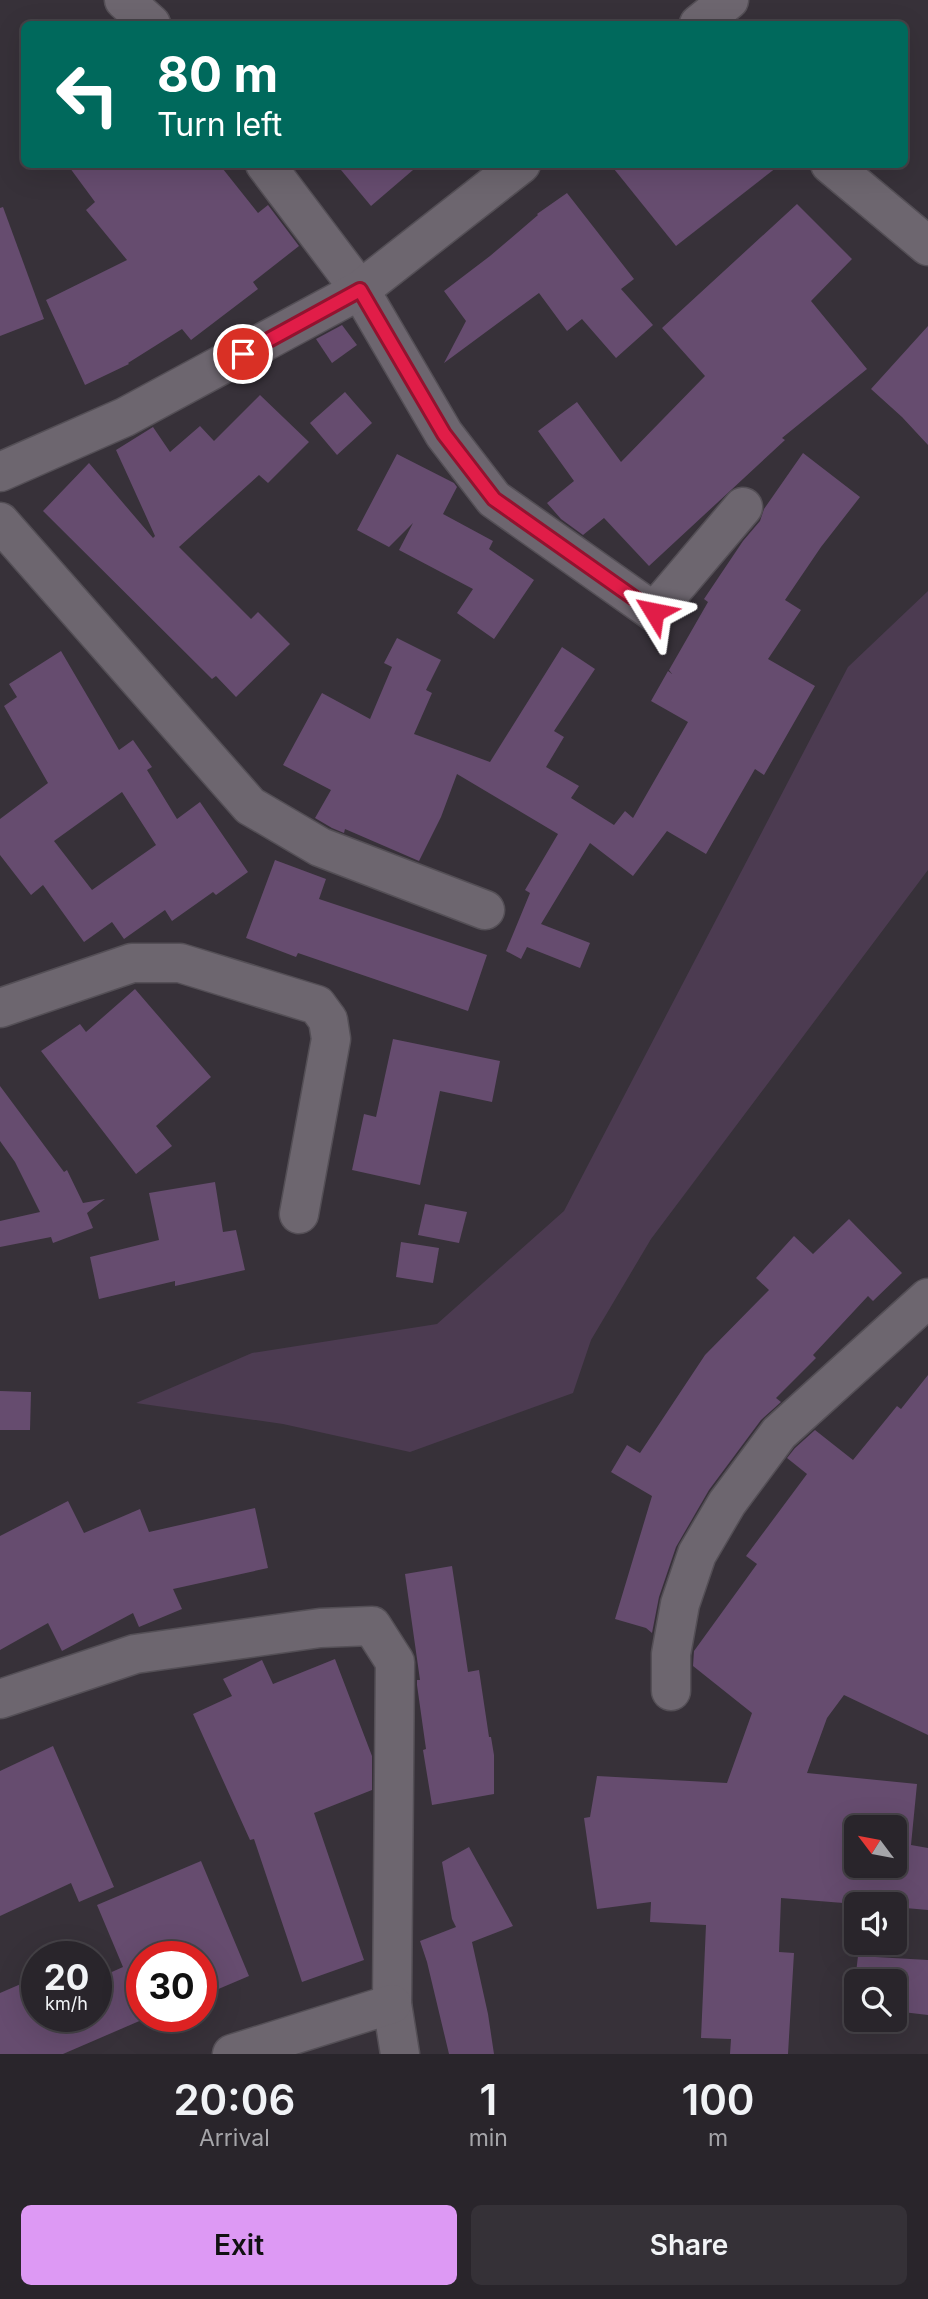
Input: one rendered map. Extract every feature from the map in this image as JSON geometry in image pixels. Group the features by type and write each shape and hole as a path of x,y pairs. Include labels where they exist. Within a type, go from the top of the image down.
{"street":[{"path":"124,0 148,21"},
{"path":"703,21 729,0"},
{"path":"268,168 360,290 444,434 494,499 654,612 743,507"},
{"path":"0,472 125,417 360,290 516,168"},
{"path":"835,168 928,246"},
{"path":"0,522 250,806 320,846 485,910"},
{"path":"0,1008 132,963 180,963 317,1005 328,1020 331,1039 299,1214"},
{"path":"671,1692 671,1654 680,1604 697,1554 727,1503 779,1433 927,1300"},
{"path":"0,1699 135,1654 320,1628 372,1626 395,1662 392,2004 400,2054"},
{"path":"232,2054 392,2004"}],"shaded area":[{"path":"928,591 928,870 651,1239 591,1340 573,1393 410,1452 283,1424 136,1403 252,1353 437,1324 564,1211 848,667"}],"building":[{"path":"70,168 222,168 258,213 268,205 299,246 253,282 258,289 191,340 182,329 129,364 85,385 46,300 127,260 86,210 95,202"},
{"path":"339,168 415,168 371,206"},
{"path":"613,168 776,168 676,246"},
{"path":"567,193 634,279 621,289 653,325 616,358 582,319 567,331 539,293 444,363 466,321 444,291 490,256 537,214"},
{"path":"797,204 852,259 811,301 867,369 782,438 785,440 649,566 604,518 583,535 561,519 547,503 574,481 538,431 577,402 621,462 705,376 662,328"},
{"path":"3,207 44,319 0,336 0,208"},
{"path":"342,325 357,345 332,363 316,339"},
{"path":"928,326 928,445 871,389"},
{"path":"345,392 372,423 337,455 310,423"},
{"path":"260,395 309,442 268,483 259,475 179,547 251,619 258,612 290,644 236,697 216,676 212,679 43,511 89,463 153,538 155,536 116,450 153,427 170,452 200,426 214,441"},
{"path":"803,453 860,497 785,600 801,610 768,659 815,686 764,775 755,769 706,854 667,831 633,876 590,843 541,924 590,943 580,968 527,947 521,959 506,951 530,893 525,890 558,834 457,774 441,817 419,861 345,829 344,833 315,818 331,790 283,765 322,693 370,719 392,667 384,663 397,638 441,660 426,690 432,693 414,734 490,762 562,647 595,669 554,731 564,737 546,767 579,786 571,798 614,825 625,811 633,818 688,722 651,701 668,671 672,674 669,670 708,602 704,599 743,541 760,521 764,509"},
{"path":"397,454 454,483 457,487 443,514 493,541 489,549 534,580 494,639 457,613 473,589 399,550 413,523 389,547 357,530"},
{"path":"61,651 119,750 133,740 152,767 147,770 177,819 200,802 248,872 216,895 213,892 172,921 165,910 124,939 112,922 84,942 43,885 31,895 0,855 0,819 48,783 4,706 17,697 9,684","holes":["122,792 156,845 92,890 54,841"]},
{"path":"275,860 326,879 319,899 487,955 468,1011 298,953 296,957 246,938"},
{"path":"135,989 211,1077 156,1126 172,1146 136,1174 41,1051 80,1024 86,1032"},
{"path":"393,1039 500,1061 492,1102 440,1091 420,1185 352,1170 364,1114 376,1117"},
{"path":"0,1086 64,1172 67,1170 83,1203 105,1199 87,1213 93,1228 53,1243 51,1237 0,1247 0,1221 40,1212 15,1162 0,1141"},
{"path":"215,1182 223,1232 236,1230 245,1270 175,1286 175,1281 99,1299 90,1257 159,1240 149,1193"},
{"path":"425,1204 467,1212 459,1243 418,1235"},
{"path":"849,1219 902,1273 873,1301 868,1296 813,1355 816,1358 776,1398 781,1402 761,1420 709,1490 676,1547 659,1597 652,1633 646,1628 615,1619 652,1496 611,1472 627,1445 640,1453 705,1355 769,1290 756,1278 794,1236 813,1254"},
{"path":"401,1242 439,1248 433,1283 396,1277"},
{"path":"928,1375 928,1735 844,1695 827,1718 807,1773 917,1784 911,1845 928,1848 928,1910 907,1908 907,1892 844,1892 844,1903 781,1898 779,1952 794,1953 788,2054 730,2054 731,2039 701,2038 706,1925 650,1922 651,1902 597,1909 584,1818 590,1817 597,1776 727,1783 752,1713 693,1666 694,1651 757,1564 746,1556 807,1474 787,1458 795,1448 815,1430 853,1460 897,1406 901,1409"},
{"path":"0,1391 31,1392 30,1430 0,1430"},
{"path":"68,1501 84,1533 140,1509 149,1532 255,1508 268,1568 173,1589 182,1609 139,1627 133,1613 62,1651 48,1623 0,1650 0,1536"},
{"path":"452,1566 468,1672 479,1670 494,1755 494,1794 432,1805 423,1750 426,1749 417,1685 417,1680 420,1680 405,1574"},
{"path":"335,1659 372,1756 372,1790 314,1813 364,1960 302,1982 254,1839 250,1840 193,1714 232,1696 223,1679 262,1660 273,1684"},
{"path":"53,1746 114,1887 79,1902 71,1883 0,1916 0,1771"},
{"path":"469,1847 513,1926 472,1942 494,2054 449,2054 420,1941 456,1927 452,1919 442,1862"},
{"path":"201,1861 249,1976 217,1990 217,1941 126,1941 126,2027 63,2054 0,2054 0,1993 21,1984 21,2032 112,2032 112,1972 123,1967 97,1905"},
{"path":"858,1956 928,1960 928,2015 907,2013 907,1969 856,1969"}],"route":[{"path":"243,354 360,290 444,434 494,499 654,612"}]}
